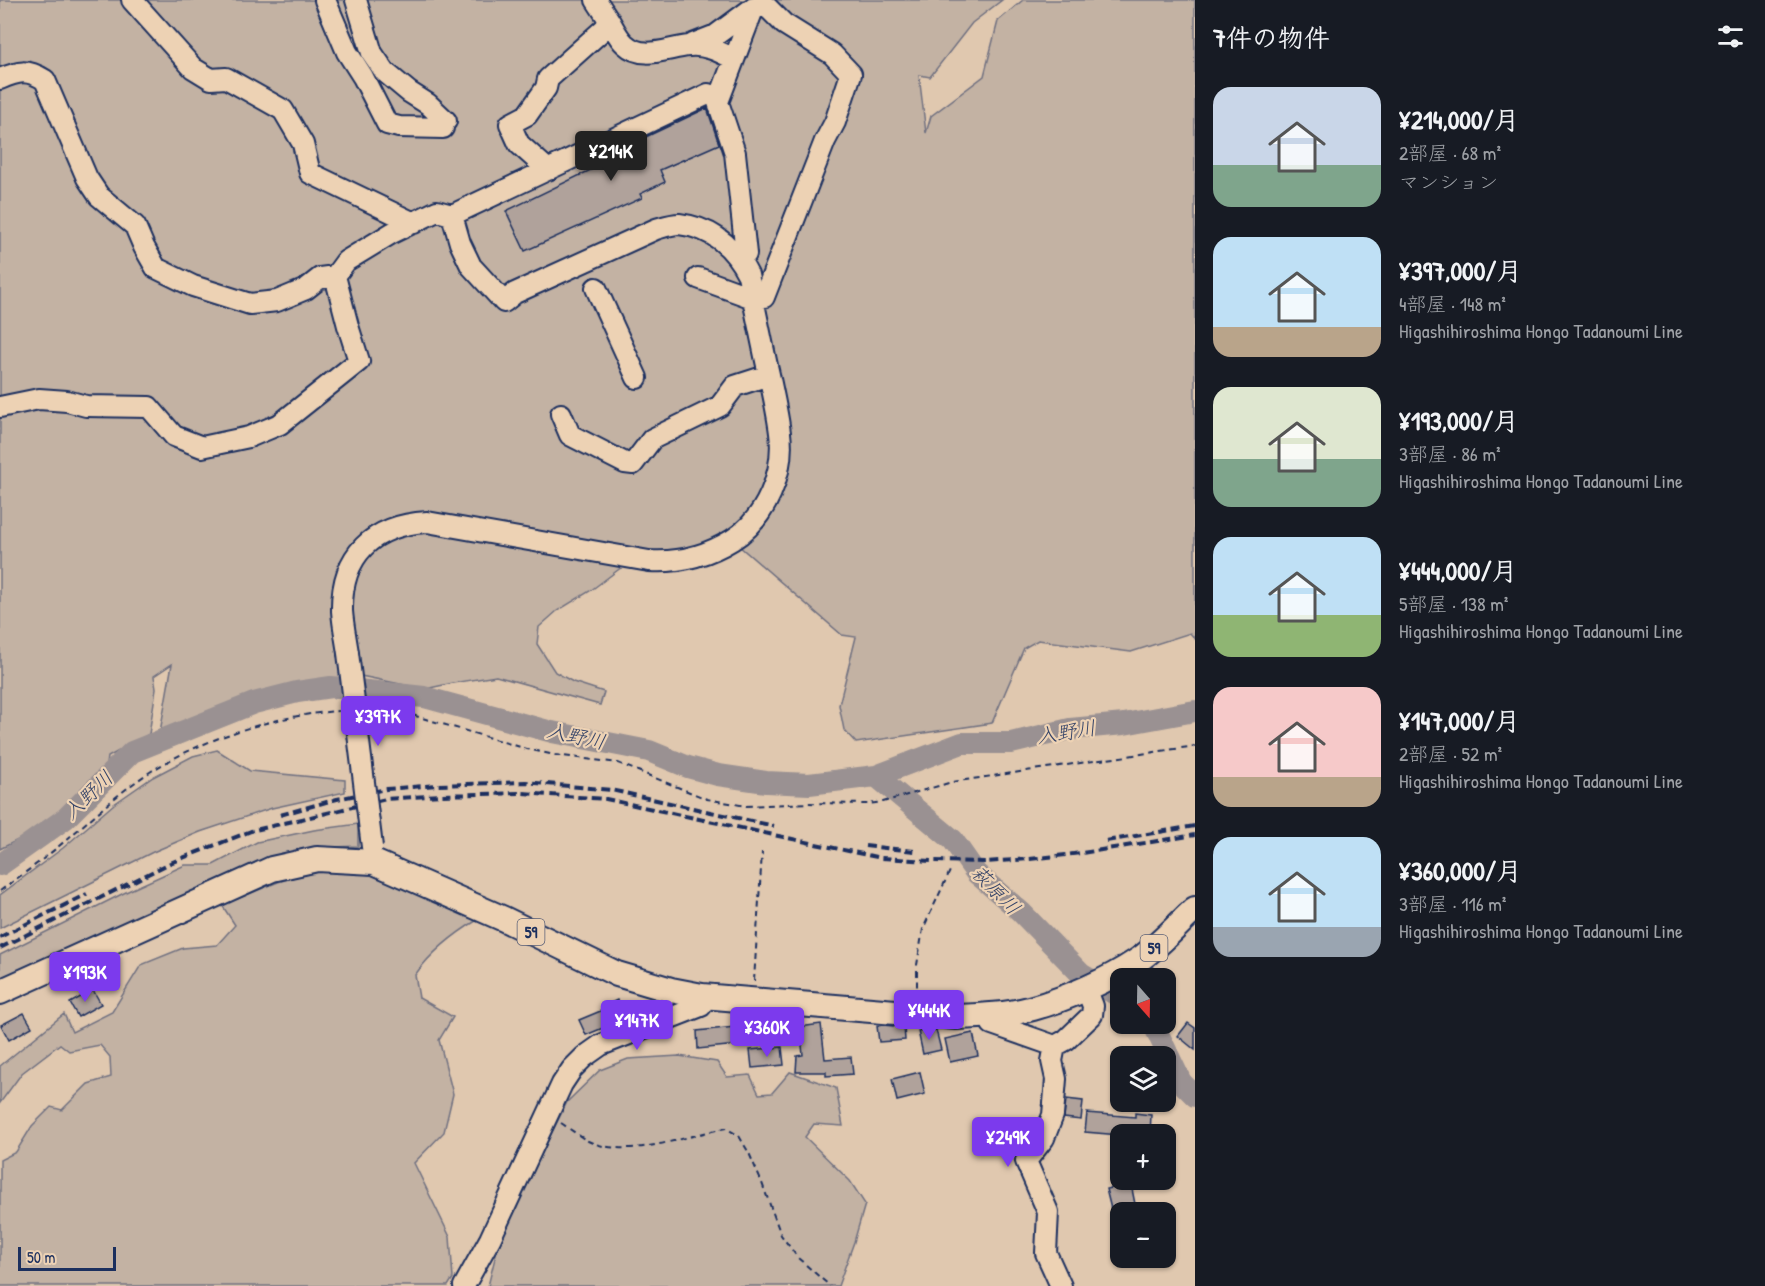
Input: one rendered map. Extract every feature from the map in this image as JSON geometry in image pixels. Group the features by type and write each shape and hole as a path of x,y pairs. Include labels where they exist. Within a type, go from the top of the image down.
{"main road":[{"name":"59","path":"0,992 272,869 316,859 373,854 617,974 671,990 702,996 956,1017 990,1016 1033,1008 1096,983 1137,961 1195,909"}],"street":[{"path":"132,0 193,68 211,79 226,78 283,110 303,144 310,173 414,222"},
{"path":"325,0 347,52 363,77 387,124 399,127 445,124 429,104 385,72 372,53 356,0"},
{"path":"596,0 625,44 639,53 652,53 691,45 716,35 754,7 767,7 784,24 832,54 851,74 836,122 825,141 764,297 753,297 698,278"},
{"path":"740,259 746,254 735,153 718,102 754,7"},
{"path":"548,170 519,144 510,124 527,115 546,88 548,79 605,28 609,20"},
{"path":"691,45 712,48 734,58"},
{"path":"0,79 15,73 32,72 45,80 87,178 99,196 135,226 156,268 193,286 250,304 277,301 306,289 320,278 335,276 346,261 392,233 437,211 452,215 708,94 720,96"},
{"path":"373,854 342,611 345,585 352,564 364,545 380,533 396,527 427,522 638,559 668,562 692,558 708,553 740,535 766,504 773,488 777,468 780,434 753,297 748,275 740,259 730,247 717,237 696,228 677,224 656,229 515,293 504,302 471,266 460,243 452,215"},
{"path":"0,407 39,399 67,401 86,406 148,407 174,436 202,447 249,437 280,424 359,361 335,276"},
{"path":"596,288 637,378"},
{"path":"561,414 570,435 625,463 633,464 652,439 720,406 735,386 769,375"},
{"path":"990,1016 992,1024 1055,1046 1066,1040 1092,1015 1096,983"},
{"path":"464,1286 490,1239 562,1084 572,1069 601,1045 701,1006 702,996"},
{"path":"1055,1046 1052,1061 1056,1079 1053,1115 1044,1138 1026,1161 1048,1212 1046,1253 1061,1286"}],"path":[{"path":"369,710 392,709 527,749 618,763 707,799 746,806 807,803 868,804 914,794 952,782 1195,746"},
{"path":"0,891 48,856 111,801 150,772 188,750 267,722 323,712 346,711"},
{"path":"753,1000 762,852"},
{"path":"916,1014 917,965 923,929 950,871"},
{"path":"548,1115 590,1141 620,1149 666,1142 726,1128 739,1137 749,1153 781,1235 798,1258 830,1286"}],"shaded area":[{"path":"0,0 1002,0 972,23 930,77 919,75 926,133 931,116 984,76 998,21 1023,0 1195,0 1195,639 1190,633 1131,652 1038,640 1024,648 992,723 856,743 844,730 839,705 856,637 842,635 739,546 716,560 682,569 626,564 590,591 557,611 539,627 537,644 555,672 573,682 604,692 600,705 496,676 425,689 361,676 349,596 353,576 335,580 336,631 342,682 276,688 205,713 160,732 172,664 154,676 156,689 149,734 108,757 104,776 84,800 57,819 0,849"},
{"path":"217,750 250,771 345,780 345,792 272,808 200,832 153,852 0,928 0,895 63,848 114,804 153,777 193,756"},
{"path":"358,824 358,846 312,848 0,985 0,955 185,865 213,865 257,842 314,830"},
{"path":"311,872 371,875 426,894 479,919 444,944 415,975 419,998 453,1017 439,1040 453,1094 444,1132 414,1163 450,1237 453,1278 448,1286 0,1286 0,1160 16,1152 32,1126 51,1107 62,1110 88,1084 111,1077 110,1057 100,1045 69,1051 60,1044 22,1073 0,1103 0,1066 64,1014 72,1032 112,1012 141,965 183,948 217,945 235,925 222,905 278,882"},
{"path":"679,1056 717,1062 727,1077 750,1075 759,1094 772,1093 790,1072 836,1088 843,1126 814,1124 805,1137 850,1181 865,1204 838,1286 488,1286 500,1238 567,1102 600,1070 628,1059"}],"building":[{"path":"707,108 719,144 660,170 665,182 640,194 642,198 525,251 506,211 601,165 597,160"},
{"path":"93,990 101,1004 78,1017 70,1003"},
{"path":"617,1000 627,1022 611,1028 610,1025 586,1035 579,1020 603,1010 602,1007"},
{"path":"24,1013 32,1027 9,1040 1,1025"},
{"path":"1188,1023 1195,1028 1195,1050 1178,1036"},
{"path":"821,1024 825,1059 851,1057 853,1074 826,1076 826,1072 796,1072 797,1056 803,1055 800,1027"},
{"path":"877,1026 904,1027 905,1040 879,1042"},
{"path":"735,1027 737,1045 698,1049 697,1031"},
{"path":"936,1030 941,1050 923,1054 918,1031"},
{"path":"973,1033 978,1056 950,1062 945,1039"},
{"path":"782,1047 784,1065 752,1068 750,1050"},
{"path":"920,1072 925,1094 897,1101 892,1079"},
{"path":"1066,1099 1083,1101 1081,1120 1064,1118"},
{"path":"1087,1113 1135,1117 1135,1113 1151,1115 1151,1124 1110,1124 1110,1134 1085,1132"},
{"path":"1106,1189 1132,1190 1135,1202 1110,1202 1110,1205"}],"waterway":[{"name":"入野川","path":"0,865 66,818 132,752 254,703 297,692 331,687 424,697 552,732 649,751 688,767 718,775 766,782 809,784 876,776 962,743 1011,743 1070,729 1124,724 1195,711"},
{"name":"萩原川","path":"876,776 953,840 976,873 1021,912 1081,974 1110,991"},
{"name":"萩原川","path":"1158,1034 1181,1082 1195,1096"}],"railway":[{"path":"280,815 337,799 386,789 525,782 611,790 774,826"},
{"path":"0,948 170,863 251,831 386,799 523,793 606,799 881,858 931,861 984,862 1030,859 1195,835"},
{"path":"1106,841 1195,826"},
{"path":"865,846 915,851"},
{"path":"0,937 87,894"}]}
